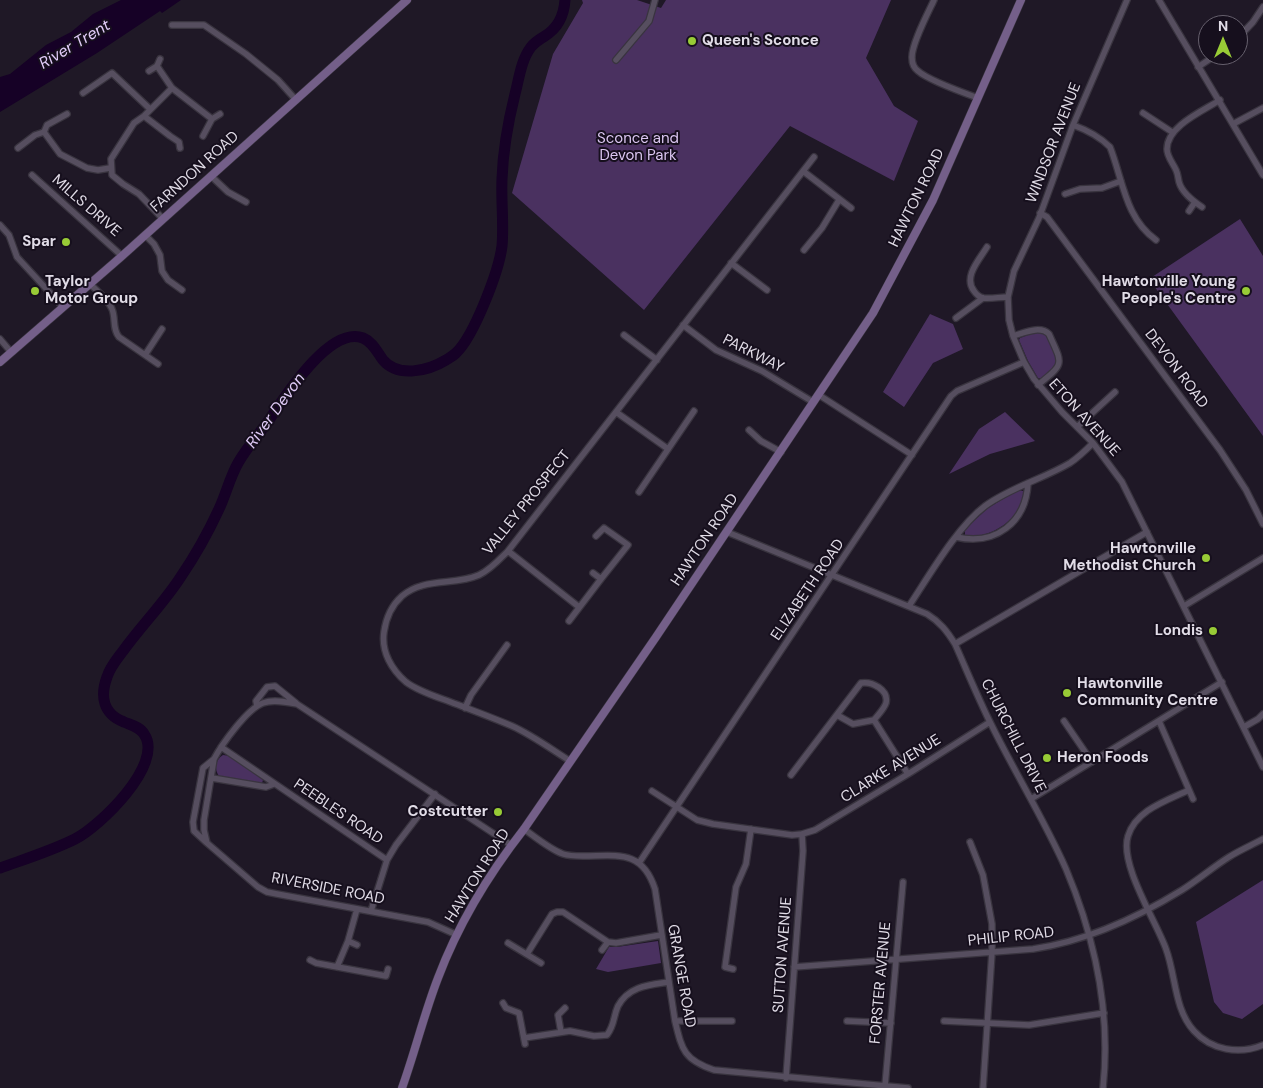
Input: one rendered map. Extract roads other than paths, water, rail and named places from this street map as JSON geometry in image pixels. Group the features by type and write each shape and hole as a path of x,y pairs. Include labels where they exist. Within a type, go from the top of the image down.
{"street":[{"name":"FARNDON ROAD","path":"0,362 122,256 407,0"},
{"path":"616,60 649,21 655,0"},
{"path":"934,0 913,48 912,58 914,67 919,73 978,98"},
{"name":"HAWTON ROAD","path":"402,1088 438,979 466,915 781,452 873,312 895,275 933,200 1021,0"},
{"name":"WINDSOR AVENUE","path":"1008,297 1014,271 1040,214 1073,125 1127,0"},
{"path":"1159,0 1263,175"},
{"path":"1248,27 1263,7"},
{"path":"172,25 204,25 246,54 278,80 296,100"},
{"path":"149,71 157,66 160,59"},
{"path":"157,66 172,88 212,119"},
{"path":"84,93 112,74 150,109"},
{"path":"163,219 139,194 112,174 110,159 134,123 144,116 172,88"},
{"path":"1202,207 1182,188 1176,168 1168,156 1167,147 1172,132 1181,124 1220,100"},
{"path":"1233,124 1263,108"},
{"path":"1143,113 1172,132"},
{"path":"44,132 47,125 67,114"},
{"path":"203,136 212,119 220,114"},
{"path":"144,116 181,142"},
{"path":"1073,125 1097,136 1110,147 1130,210 1148,235 1156,240"},
{"path":"44,132 60,154 87,168 98,170 110,168"},
{"path":"18,148 34,135 44,132"},
{"name":"VALLEY PROSPECT","path":"570,761 522,731 432,695 408,683 393,669 385,652 384,635 386,622 392,607 412,588 478,575 493,567 508,552 814,157"},
{"path":"803,171 851,208"},
{"name":"MILLS DRIVE","path":"32,176 122,256"},
{"path":"211,176 228,192 246,202"},
{"path":"1065,194 1080,189 1102,188 1121,181"},
{"path":"804,250 822,228 839,200"},
{"path":"1189,211 1195,202"},
{"name":"DEVON ROAD","path":"1040,214 1048,217 1220,450 1246,490 1263,524"},
{"path":"0,225 9,236 17,257 63,307"},
{"path":"145,235 154,244 160,255 162,271 168,280 182,290"},
{"path":"987,247 972,271 969,279 971,287 977,295 983,298 1008,297"},
{"path":"731,263 767,290"},
{"path":"90,284 108,302 113,311 115,333 118,337 158,364"},
{"name":"ETON AVENUE","path":"1008,297 1009,320 1013,336 1024,362 1038,385 1093,443 1122,482 1263,767"},
{"path":"956,318 983,298"},
{"name":"PARKWAY","path":"683,326 716,350 762,371 814,402"},
{"path":"145,355 162,329"},
{"path":"1013,336 1040,330 1049,334 1060,362 1057,368 1038,385"},
{"path":"624,335 656,360"},
{"path":"0,339 12,352"},
{"name":"ELIZABETH ROAD","path":"639,863 951,396 957,391 1024,362"},
{"path":"1077,427 1115,392"},
{"path":"819,395 912,455"},
{"path":"639,492 694,411"},
{"path":"616,412 668,449"},
{"path":"749,430 761,441 781,452"},
{"path":"909,606 956,537 984,507 1011,490 1070,463 1093,443"},
{"path":"956,537 966,539 988,538 1010,526 1024,505 1028,483"},
{"path":"569,622 628,545 604,528 596,536"},
{"name":"CHURCHILL DRIVE","path":"727,532 927,614 940,623 955,644 990,722 1065,868 1090,936 1098,969 1104,1013 1103,1088"},
{"path":"955,644 1147,532"},
{"path":"508,552 579,607"},
{"path":"1184,606 1263,558"},
{"path":"593,573 602,579"},
{"path":"465,708 471,695 507,645"},
{"path":"1031,799 1222,682"},
{"path":"791,775 861,683 872,683 884,692 886,705 874,720 853,724 837,715"},
{"name":"RIVERSIDE ROAD","path":"257,706 256,701 267,687 275,686 297,704 512,845"},
{"name":"RIVERSIDE ROAD","path":"297,704 286,701 265,702 257,706 242,721 214,759 203,768 194,831 262,890 428,922 457,934"},
{"path":"1244,727 1263,714"},
{"path":"874,720 908,774"},
{"path":"1064,720 1092,762"},
{"path":"1159,721 1193,799"},
{"name":"CLARKE AVENUE","path":"802,834 815,830 990,722"},
{"name":"PEEBLES ROAD","path":"221,748 387,860"},
{"name":"RIVERSIDE ROAD","path":"207,843 204,825 214,759"},
{"name":"PEEBLES ROAD","path":"212,778 266,787 274,784"},
{"path":"1189,790 1144,813 1136,820 1128,836 1126,849 1128,862 1170,960 1180,1008 1194,1031 1206,1041 1231,1050 1251,1049 1263,1044"},
{"path":"652,791 697,820 792,835 802,834"},
{"path":"371,911 387,860 396,845 435,794"},
{"path":"725,967 736,887 746,864 751,829"},
{"path":"524,830 562,854 572,856 620,856 639,863"},
{"name":"SUTTON AVENUE","path":"786,1078 803,851 802,834"},
{"name":"PHILIP ROAD","path":"794,967 1033,949 1061,945 1121,924 1149,910 1183,890 1229,857 1263,839"},
{"path":"970,842 983,875 992,924 992,952 983,1088"},
{"name":"GRANGE ROAD","path":"639,863 646,869 655,889 675,1021 680,1042 686,1054 699,1065 714,1070 786,1078 908,1088"},
{"name":"FORSTER AVENUE","path":"885,1086 902,882"},
{"path":"337,967 348,941 357,909"},
{"path":"527,954 552,914 557,912 563,912 608,942 616,943 661,935"},
{"path":"348,941 357,945"},
{"path":"602,950 608,942"},
{"path":"508,944 541,963"},
{"path":"316,963 318,954"},
{"path":"310,960 316,963 386,976 388,969"},
{"path":"718,966 733,969"},
{"path":"524,1038 570,1031 608,1038 618,1007 627,994 640,987 670,982"},
{"path":"504,1008 519,1012 525,1044"},
{"path":"556,1008 561,1032"},
{"path":"558,1015 565,1008"},
{"path":"944,1021 1029,1025 1104,1013"},
{"path":"850,1019 891,1024"},
{"path":"675,1021 732,1021"}],"water":[{"name":"River Trent","path":"121,0 181,0 162,13 160,11 97,53 0,112 0,77 10,74 46,45 71,32 93,14"}],"waterway":[{"name":"River Devon","path":"0,868 38,855 75,839 86,832 113,808 138,777 145,761 148,747 144,734 135,726 117,719 105,704 104,691 108,673 186,570 215,518 241,458 308,367 322,353 336,343 350,337 363,338 372,345 389,366 405,371 422,370 439,364 454,355 463,345 485,303 500,257 503,238 503,157 521,70 531,47 550,33 557,25 562,16 565,0"}],"place":[{"name":"Queen's Sconce","path":"692,41"},
{"name":"Spar","path":"66,242"},
{"name":"Taylor Motor Group","path":"35,291"},
{"name":"Hawtonville Young People's Centre","path":"1246,291"},
{"name":"Hawtonville Methodist Church","path":"1206,558"},
{"name":"Londis","path":"1213,631"},
{"name":"Hawtonville Community Centre","path":"1067,693"},
{"name":"Heron Foods","path":"1047,758"},
{"name":"Costcutter","path":"498,812"}],"park label":[{"name":"Sconce and Devon Park","path":"638,148"}]}
